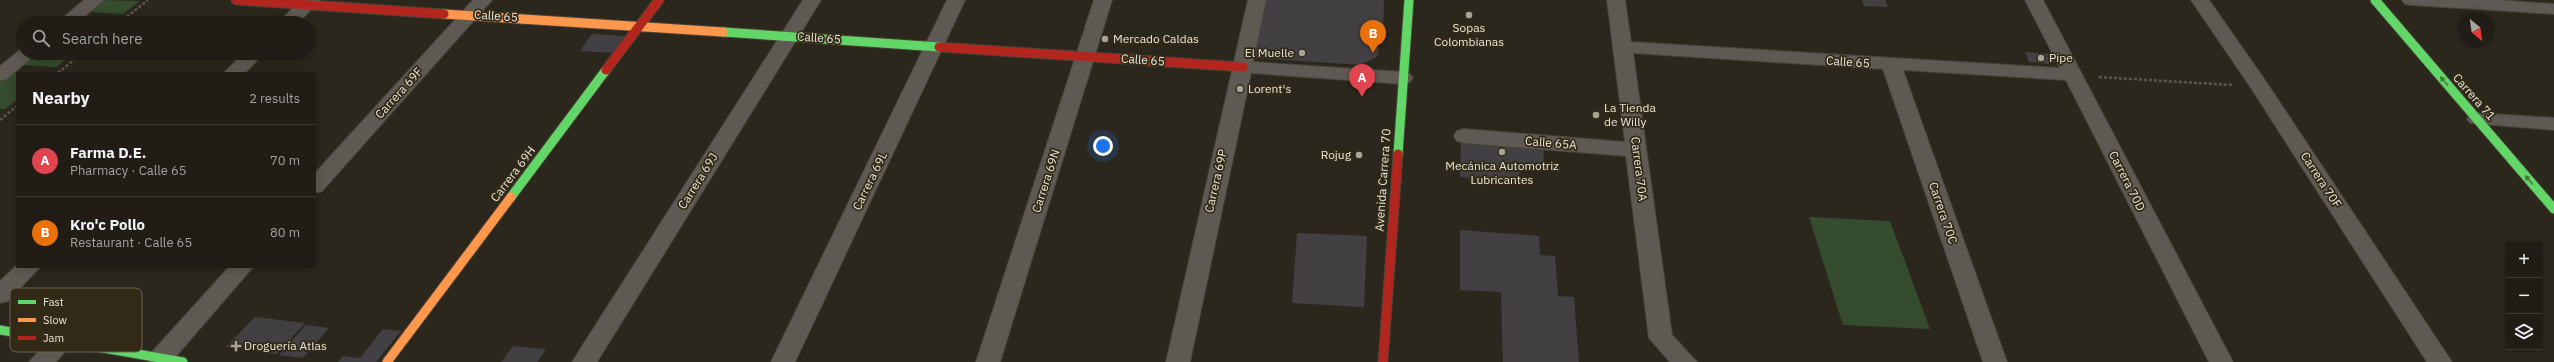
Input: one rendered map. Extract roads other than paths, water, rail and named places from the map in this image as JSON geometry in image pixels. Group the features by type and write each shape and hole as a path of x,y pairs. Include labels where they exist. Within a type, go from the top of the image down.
{"street":[{"path":"75,16 95,0"},
{"name":"Calle 65","path":"236,0 308,2 469,15 1403,78"},
{"name":"Carrera 69F","path":"316,185 483,0"},
{"name":"Carrera 69H","path":"387,362 659,0"},
{"name":"Carrera 69J","path":"584,362 812,0"},
{"name":"Carrera 69L","path":"783,362 956,0"},
{"name":"Carrera 69N","path":"988,362 1103,0"},
{"name":"Carrera 69P","path":"1178,362 1210,206 1244,67 1257,0"},
{"name":"Avenida Carrera 70","path":"1383,362 1409,0"},
{"name":"Carrera 70A","path":"1616,0 1624,47 1661,338 1685,362"},
{"name":"Carrera 70D","path":"2034,0 2221,362"},
{"name":"Carrera 70F","path":"2200,0 2260,87 2440,362"},
{"name":"Carrera 71","path":"2375,0 2554,209"},
{"path":"2411,0 2554,9"},
{"path":"293,16 308,2"},
{"name":"Calle 65","path":"1624,47 2073,75"},
{"path":"0,75 19,60"},
{"path":"235,72 248,60"},
{"name":"Carrera 70C","path":"1891,64 1995,362"},
{"path":"2477,119 2554,124"},
{"name":"Calle 65A","path":"1464,136 1637,150"},
{"path":"0,294 28,268"},
{"path":"160,358 241,268"},
{"path":"0,330 10,332"},
{"path":"41,362 51,352"},
{"path":"125,352 183,362"}],"place":[{"name":"Sopas Colombianas","path":"1469,15"},
{"name":"Mercado Caldas","path":"1105,39"},
{"name":"El Muelle","path":"1302,53"},
{"name":"Kro'c Pollo","path":"1373,53"},
{"name":"Pipe","path":"2041,58"},
{"name":"Lorent's","path":"1240,89"},
{"name":"Farma D.E.","path":"1362,97"},
{"name":"La Tienda de Willy","path":"1596,115"},
{"name":"Mecánica Automotriz Lubricantes","path":"1502,152"},
{"name":"Rojug","path":"1359,155"},
{"name":"Droguería Atlas","path":"236,346"}]}
